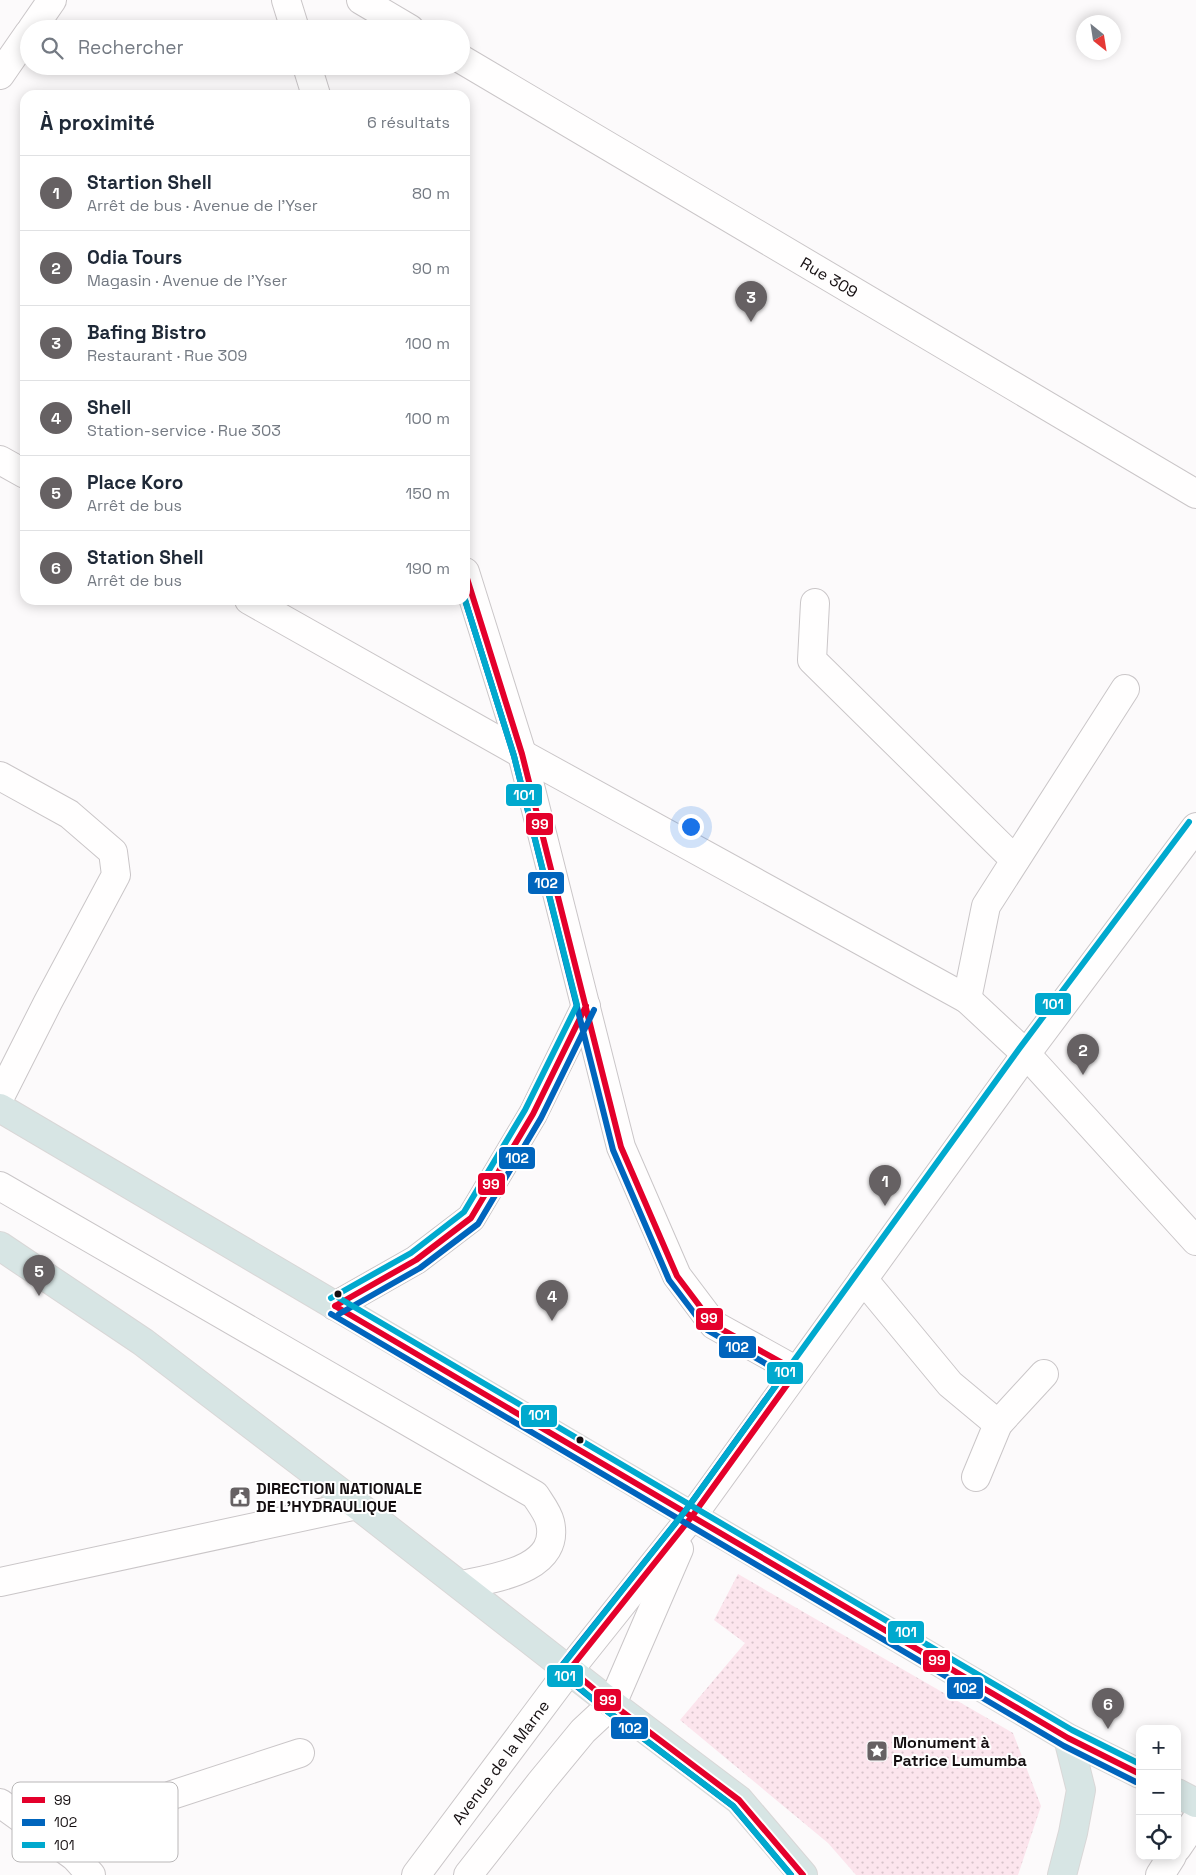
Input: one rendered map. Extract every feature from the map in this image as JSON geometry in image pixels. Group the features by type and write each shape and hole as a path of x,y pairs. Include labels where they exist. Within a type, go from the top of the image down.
{"main road":[{"path":"0,1108 693,1515 1068,1738 1136,1772"},
{"path":"1,1247 143,1342 739,1800 803,1875"},
{"path":"1062,1875 1073,1833 1081,1790 1068,1738"},
{"path":"1181,1795 1196,1803"}],"street":[{"path":"38,20 52,0"},
{"path":"286,0 292,20"},
{"path":"361,0 395,20"},
{"path":"0,75 20,47"},
{"name":"Rue 309","path":"470,64 1196,494"},
{"path":"310,75 314,90"},
{"path":"0,460 20,471"},
{"path":"470,588 522,754 620,1147 677,1276 714,1326 797,1370"},
{"path":"815,604 812,660 1016,860"},
{"path":"257,605 522,754 967,998 1026,1054 1196,1241"},
{"path":"967,998 986,906 1125,689"},
{"path":"0,776 69,814 113,852 116,875 0,1097"},
{"path":"468,1875 583,1731 612,1704 693,1515 1026,1054 1196,827"},
{"path":"335,1306 416,1260 471,1218 533,1114 586,1006"},
{"path":"0,1186 535,1495 550,1521 551,1543 537,1562 504,1575 461,1585"},
{"path":"863,1280 950,1384 998,1424"},
{"path":"976,1477 998,1424 1044,1374"},
{"path":"0,1582 357,1505"},
{"name":"Avenue de la Marne","path":"416,1875 570,1669 693,1515"},
{"path":"178,1793 300,1753"},
{"path":"0,1803 12,1812"},
{"path":"1181,1842 1196,1820"},
{"path":"1160,1875 1169,1860"}],"shaded area":[{"path":"738,1574 1013,1733 1041,1806 1018,1875 856,1875 828,1843 680,1720 745,1643 714,1620"}],"transit line":[{"name":"99","path":"470,588 522,754 621,1147 677,1276 714,1325 797,1371 693,1515 570,1669 612,1704 739,1800 803,1875"},
{"name":"102","path":"467,605 514,756 613,1150 669,1280 707,1330 784,1374 686,1510 563,1664 562,1672 564,1676 607,1711 733,1806 791,1875"},
{"name":"101","path":"331,1298 411,1253 464,1212 525,1110 577,1005 514,756 467,605"},
{"name":"101","path":"791,1875 733,1806 607,1711 564,1675 561,1671 562,1666 686,1510 1019,1049 1189,822"},
{"name":"99","path":"335,1306 416,1260 471,1218 533,1114 586,1006"},
{"name":"102","path":"339,1314 420,1268 478,1224 541,1118 594,1010"},
{"name":"101","path":"339,1298 1072,1730 1136,1762"},
{"name":"99","path":"335,1306 1068,1738 1136,1772"},
{"name":"102","path":"331,1314 1064,1746 1136,1782"}],"place":[{"name":"Bafing Bistro","path":"751,322"},
{"name":"Odia Tours","path":"1083,1075"},
{"name":"Startion Shell","path":"885,1206"},
{"name":"Place Koro","path":"39,1296"},
{"name":"Shell","path":"552,1321"},
{"name":"DIRECTION NATIONALE DE L'HYDRAULIQUE","path":"240,1497"},
{"name":"Station Shell","path":"1108,1729"},
{"name":"Monument à Patrice Lumumba","path":"877,1751"}]}
